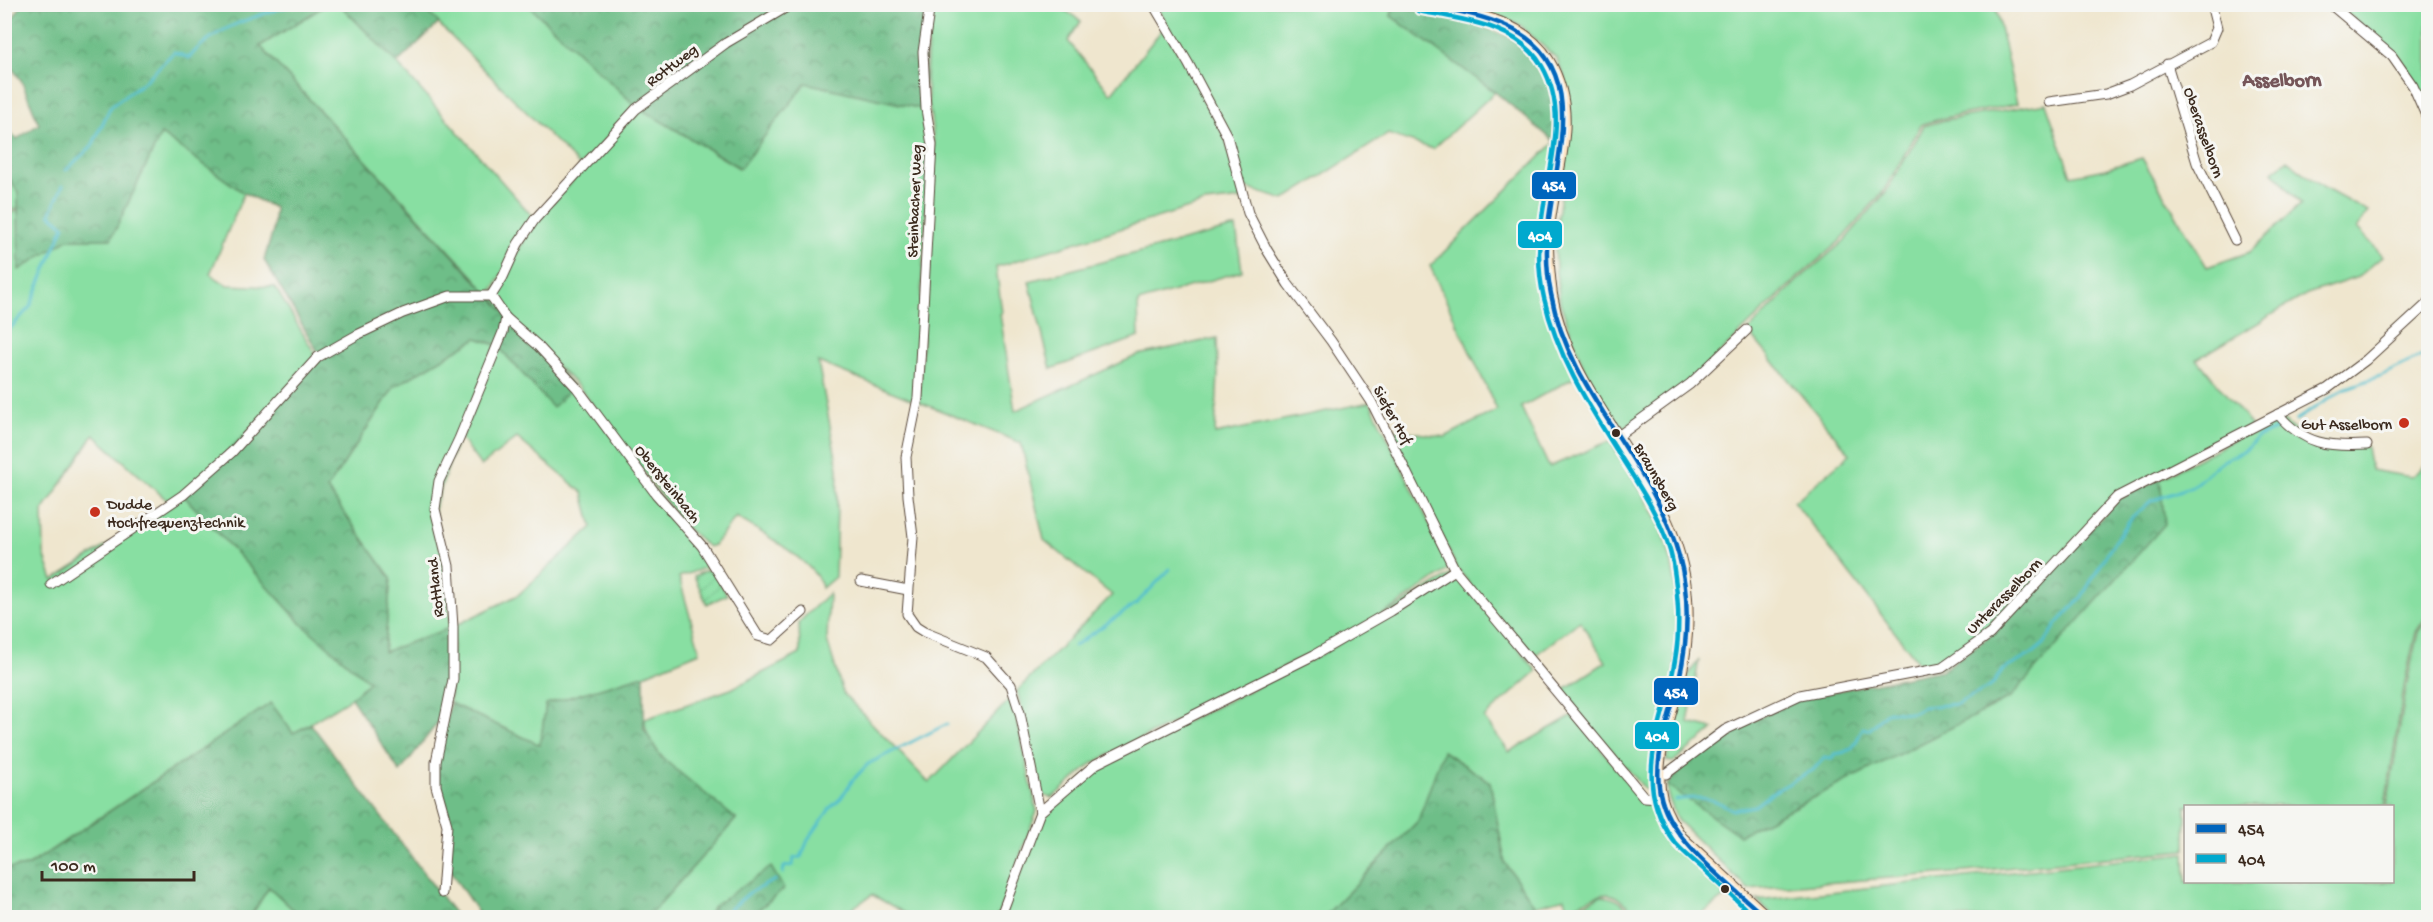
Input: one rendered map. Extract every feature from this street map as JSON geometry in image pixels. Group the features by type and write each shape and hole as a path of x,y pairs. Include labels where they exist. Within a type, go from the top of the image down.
{"main road":[{"name":"Braunsberg","path":"1419,4 1494,21 1519,33 1541,51 1556,78 1561,98 1563,137 1547,242 1551,296 1576,367 1659,505 1678,551 1684,581 1686,618 1684,648 1662,749 1659,774 1661,798 1681,838 1767,918"}],"street":[{"name":"Rottweg","path":"491,296 503,277 518,244 535,219 636,109 726,43 792,4"},
{"name":"Steinbacher Weg","path":"908,590 913,537 906,457 918,398 932,145 926,109 923,52 930,4"},
{"name":"Siefer Hof","path":"1153,4 1227,135 1248,213 1267,250 1288,284 1327,334 1371,401 1455,570 1644,797 1661,798"},
{"path":"2049,102 2106,94 2130,86 2211,42 2217,28 2211,4"},
{"path":"2330,4 2392,56 2414,86 2428,120"},
{"name":"Oberasselborn","path":"2167,64 2197,163 2235,240"},
{"path":"51,585 183,495 232,452 318,357 403,313 450,296 491,296 506,318"},
{"name":"Unterasselborn","path":"1659,774 1666,774 1725,729 1800,695 1942,668 1990,634 2117,497 2335,383 2366,360 2428,303"},
{"name":"Obersteinbach","path":"506,318 538,346 578,388 656,494 702,546 758,636 772,640 804,612"},
{"name":"Rottland","path":"442,893 447,825 436,786 436,762 453,679 453,627 449,566 435,509 439,481 459,439 503,332 506,318"},
{"path":"1617,438 1690,384 1747,330"},
{"path":"2278,414 2291,429 2306,439 2352,446 2367,445"},
{"path":"1000,918 1040,812 1096,764 1314,655 1455,570"},
{"path":"861,581 908,590 907,614 916,627 986,657 1011,685 1020,713 1040,812"}],"green space":[{"path":"22,5 326,5 260,46 573,386 553,408 497,345 477,338 394,387 327,489 391,578 384,652 450,628 451,680 445,713 400,772 351,698 369,682 302,624 184,496 321,357 264,260 273,231 275,208 244,193 161,134 111,239 68,239 19,270 18,192 5,172 5,130 17,139 39,124 21,80 5,59 4,30"},
{"path":"326,5 340,5 397,63 534,218 489,296 475,278 260,46"},
{"path":"340,5 420,5 439,23 397,63"},
{"path":"420,5 528,5 637,107 580,166"},
{"path":"528,5 913,5 926,9 923,109 806,83 740,168 637,107"},
{"path":"935,5 1057,5 1081,21 1068,41 1111,94 1164,27 1225,137 1242,199 1205,203 996,267 1002,313 1000,314 1015,411 1138,355 1217,338 1215,434 1370,402 1451,568 1390,610 1312,653 1093,763 1052,798 1042,795 1017,691 1112,595 1044,540 1021,443 919,402 934,144 926,79 929,20"},
{"path":"1156,5 1394,5 1391,16 1495,92 1433,149 1388,134 1284,200 1243,187 1229,135"},
{"path":"1394,5 1475,24 1516,41 1531,51 1542,64 1552,91 1555,142 1495,92 1391,16"},
{"path":"1443,5 1978,5 1996,9 2017,104 1922,124 1883,192 1840,241 1795,280 1689,383 1620,431 1583,365 1560,303 1555,239 1571,119 1564,75 1556,58 1520,25 1484,12"},
{"path":"2337,5 2428,5 2428,111 2417,84 2401,59"},
{"path":"806,83 923,109 930,144 915,401 818,362 838,468 835,577 822,588 818,578 799,558 736,517 714,545 708,547 687,528 579,387 506,317 492,296 536,220 640,108 739,168"},
{"path":"2046,103 2071,176 2142,158 2207,267 2250,252 2301,204 2273,171 2287,160 2324,188 2368,212 2357,228 2383,256 2358,277 2307,294 2197,359 2252,426 2116,496 1988,633 1941,667 1924,670 1794,502 1850,454 1748,331 1797,281 1843,242 1886,192 1924,126 1945,120"},
{"path":"161,134 244,193 210,274 227,285 275,287 317,357 231,451 169,502 94,435 43,511 44,554 53,580 184,496 302,624 370,682 351,698 293,734 271,703 27,866 5,869 5,216 18,210 19,269 68,239 111,239"},
{"path":"1555,142 1542,240 1575,377 1521,407 1549,467 1610,441 1644,495 1667,545 1675,581 1677,636 1674,672 1654,759 1652,789 1645,789 1560,692 1606,662 1580,621 1530,659 1457,568 1390,429 1445,437 1497,410 1430,266"},
{"path":"4,172 18,192 18,208 5,213"},
{"path":"1236,227 1242,271 1138,302 1139,337 1051,369 1029,281"},
{"path":"477,338 496,345 458,438 434,509 447,567 450,628 384,652 391,578 327,489 394,387"},
{"path":"498,346 552,407 573,386 713,565 679,577 700,652 644,675 546,704 540,745 450,703 454,626 518,595 592,527 583,493 517,438 481,466 461,439"},
{"path":"2278,416 2307,441 2367,447 2371,470 2411,477 2428,463 2428,614 2416,632 2405,682 2385,805 2184,805 2184,850 1965,872 1748,889 1677,820 1668,796 1667,785 1739,835 2010,698 2160,479"},
{"path":"2160,479 2165,524 2010,698 1739,835 1667,785 1692,758 1729,732 1801,698 1943,670 1991,635 2119,499"},
{"path":"712,568 727,595 707,604 694,576"},
{"path":"1455,572 1537,671 1484,718 1509,752 1573,715 1655,812 1682,849 1731,892 1698,917 1637,917 1620,899 1606,894 1568,909 1565,898 1535,906 1505,863 1490,782 1444,752 1418,821 1327,914 1328,917 1002,918 1043,813 1098,765 1317,657"},
{"path":"829,593 827,640 843,693 929,783 1012,697 1037,811 997,917 912,917 872,895 839,917 749,917 784,889 715,906 706,917 648,917 736,819 680,775 666,761 647,733 645,719 731,689 800,654 799,622"},
{"path":"2428,618 2428,917 1776,918 1757,900 2184,853 2184,883 2394,883 2394,805 2387,805 2407,683 2418,632"},
{"path":"1699,659 1688,723 1714,729 1673,762 1666,761 1685,680"},
{"path":"644,675 644,729 661,757 736,819 648,917 475,917 479,914 446,865 449,825 438,785 437,763 450,703 540,745 546,704"},
{"path":"271,703 293,733 311,724 457,917 301,917 269,887 250,917 5,918 5,869 28,866"},
{"path":"1443,751 1490,782 1505,863 1535,906 1498,917 1328,917 1327,914 1418,821"},
{"path":"771,867 784,889 749,917 706,917 714,906"},
{"path":"269,887 301,917 250,918"},
{"path":"1600,896 1620,902 1634,917 1570,917 1569,912"}],"waterway":[{"path":"66,170 92,146 111,106 144,82 174,52 189,58 199,47 224,30 294,4"},
{"path":"2426,4 2428,8"},
{"path":"4,335 30,307 64,226 50,214 63,185"},
{"path":"2296,420 2344,389 2380,376 2428,353"},
{"path":"1676,800 1706,799 1733,810 1755,806 1770,794 1813,770 1824,758 1832,759 1834,754 1850,749 1856,743 1863,728 1869,730 1888,711 1912,713 1922,707 1957,704 1991,686 2003,670 2032,654 2044,644 2057,624 2081,598 2116,539 2144,507 2151,501 2193,486 2219,463 2247,449 2256,438 2279,428"},
{"path":"1074,646 1137,603 1170,569"},
{"path":"783,873 784,867 793,865 794,858 801,857 808,840 831,807 868,764 947,724"},
{"path":"720,918 749,893 775,880"}],"transit line":[{"name":"454","path":"1422,4 1475,15 1506,26 1532,42 1549,62 1558,85 1562,110 1561,137 1547,247 1551,294 1561,330 1575,363 1651,489 1667,522 1683,571 1686,602 1684,649 1679,680 1659,760 1660,791 1664,807 1681,837 1694,852 1766,918"},
{"name":"404","path":"1418,11 1469,21 1503,32 1532,52 1542,66 1550,84 1555,103 1556,122 1540,238 1539,258 1544,298 1550,321 1567,363 1588,403 1653,510 1665,536 1673,563 1678,635 1675,660 1654,751 1653,795 1660,817 1676,844 1755,918"}],"place":[{"name":"Gut Asselborn","path":"2404,423"},
{"name":"Dudde Hochfrequenztechnik","path":"95,512"}],"district":[{"name":"Asselborn","path":"2282,79"}]}
